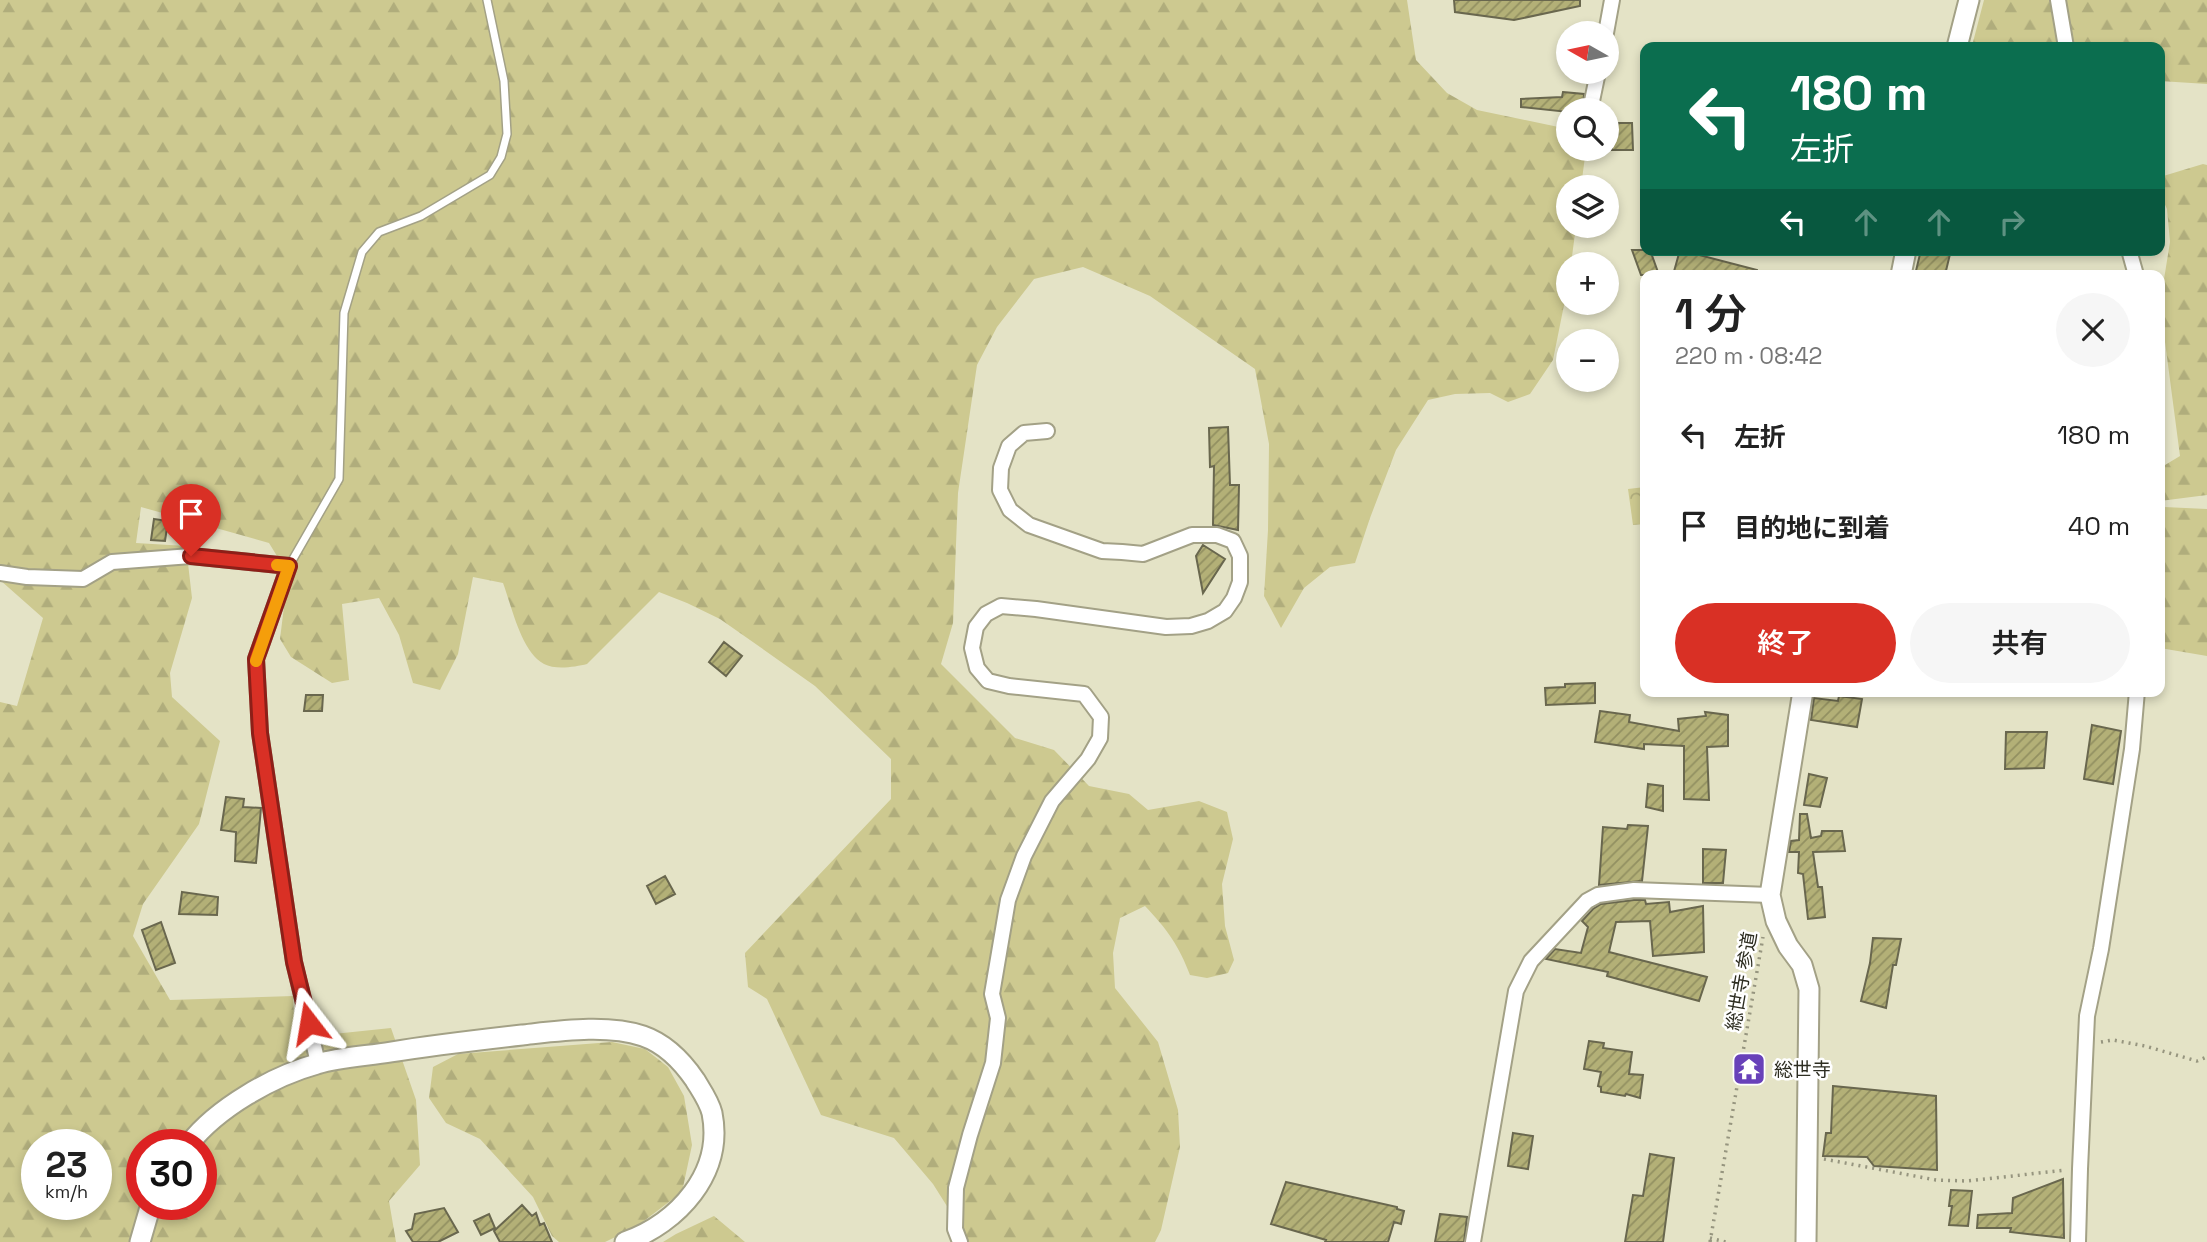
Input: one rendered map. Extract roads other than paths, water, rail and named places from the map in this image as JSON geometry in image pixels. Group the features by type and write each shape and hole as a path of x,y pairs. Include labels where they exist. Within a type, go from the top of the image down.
{"street":[{"path":"1608,21 1612,0"},
{"path":"1958,42 1969,0"},
{"path":"2058,0 2065,42"},
{"path":"960,1242 956,1228 956,1188 993,1063 998,1018 992,994 1008,901 1024,856 1052,801 1088,759 1100,738 1101,717 1084,694 1009,686 988,681 976,668 972,648 976,626 986,614 1001,606 1166,626 1191,626 1208,621 1225,611 1240,582 1240,556 1233,541 1217,535 1192,535 1143,554 1102,551 1029,525 1010,510 1000,490 1001,468 1009,446 1024,433 1048,431"},
{"path":"0,573 83,579 112,562 191,556 289,566 256,659 260,733 294,962 318,1063"},
{"path":"1802,697 1770,895 1776,921 1788,946 1802,965 1809,989 1806,1242"},
{"path":"2078,1242 2087,1016 2101,949 2132,749 2136,697"},
{"path":"1473,1242 1516,991 1531,961 1587,901 1598,895 1634,890 1770,895"},
{"path":"203,1129 211,1121 270,1082 318,1063 451,1043 588,1029 641,1035 660,1044 675,1056 702,1091 711,1111 714,1138 708,1163 697,1188 683,1206 659,1226 625,1242"},
{"path":"140,1242 147,1220"}],"lane":[{"path":"289,566 339,479 344,313 362,252 379,232 421,216 490,175 500,157 507,134 504,81 487,0"}],"place":[{"name":"総世寺","path":"1749,1069"}]}
